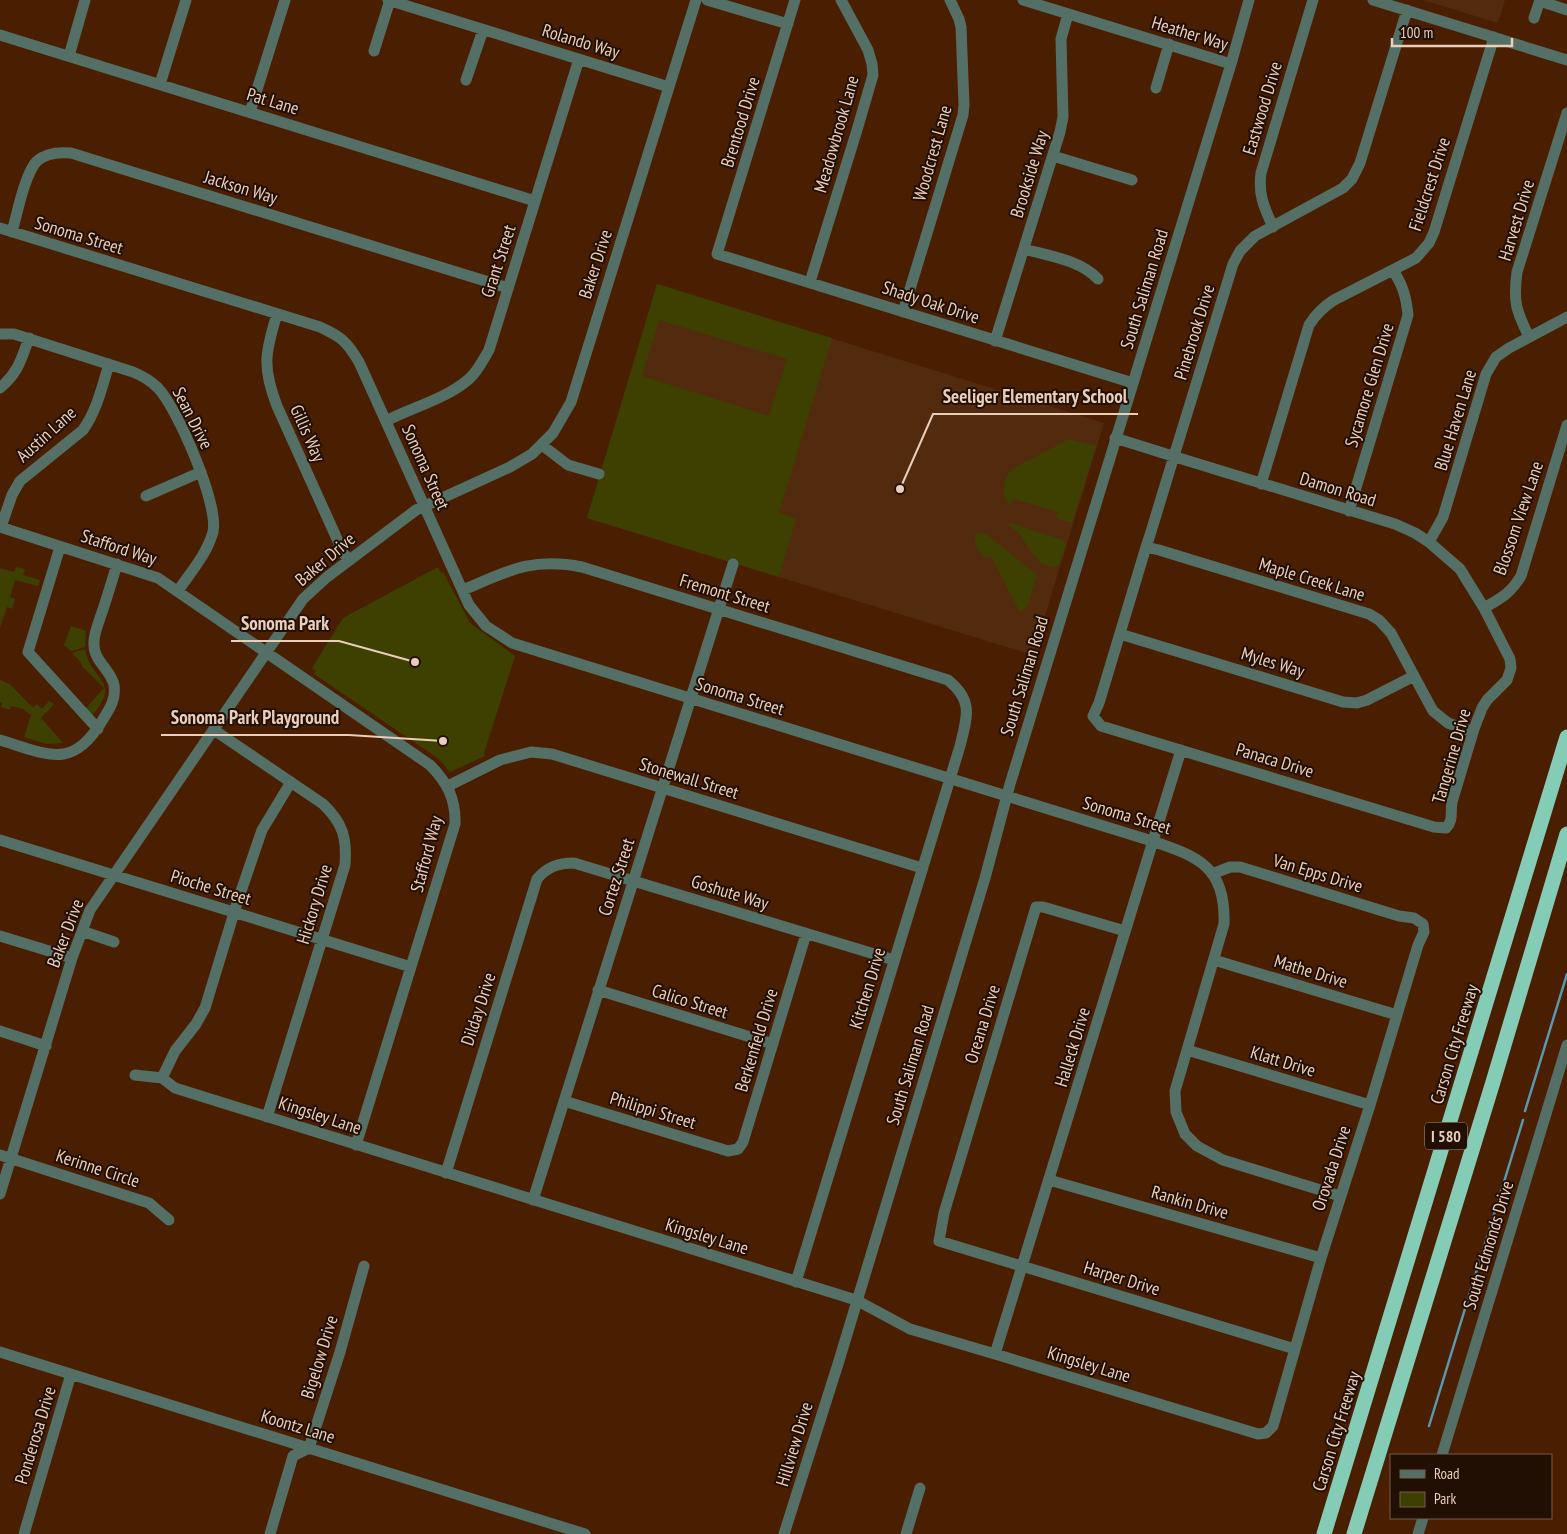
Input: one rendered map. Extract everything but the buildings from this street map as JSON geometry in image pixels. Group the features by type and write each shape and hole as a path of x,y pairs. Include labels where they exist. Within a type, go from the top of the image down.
{"highway":[{"name":"Carson City Freeway","path":"1324,1534 1567,737"},
{"name":"I 580","path":"1354,1534 1567,834"}],"street":[{"path":"69,56 85,0"},
{"path":"160,84 186,0"},
{"path":"250,112 285,0"},
{"name":"Rolando Way","path":"374,52 389,0 669,87"},
{"name":"Baker Drive","path":"0,1194 5,1157 46,1046 72,958 90,910 308,593 348,560 405,518 424,506 510,467 532,454 553,433 571,402 696,0"},
{"path":"707,0 788,24"},
{"name":"Brentood Drive","path":"718,254 795,0"},
{"name":"Meadowbrook Lane","path":"810,282 873,75 868,50 841,0"},
{"name":"Woodcrest Lane","path":"903,312 963,115 961,27 951,0"},
{"name":"Heather Way","path":"1023,0 1231,64"},
{"name":"South Saliman Road","path":"838,1364 985,878 1006,796 1249,0"},
{"name":"Eastwood Drive","path":"1273,227 1262,202 1259,185 1261,173 1313,0"},
{"path":"1373,0 1567,60"},
{"path":"1534,18 1540,0 1567,10"},
{"name":"Pinebrook Drive","path":"1096,721 1093,716 1099,703 1233,264 1240,251 1255,236 1335,194 1352,179 1360,163 1407,10"},
{"name":"Brookside Way","path":"995,340 1053,156 1063,117 1060,39 1068,14"},
{"path":"466,80 483,30"},
{"name":"Pat Lane","path":"0,35 536,200"},
{"name":"Fieldcrest Drive","path":"1261,484 1308,325 1323,306 1416,258 1429,243 1494,37"},
{"path":"1156,88 1169,44"},
{"name":"Grant Street","path":"386,421 453,390 470,378 480,366 489,350 579,59"},
{"name":"Harvest Drive","path":"1529,337 1518,315 1516,306 1515,292 1518,272 1567,113"},
{"name":"Jackson Way","path":"12,232 30,170 38,160 50,154 63,152 508,288"},
{"path":"1053,156 1132,180"},
{"name":"Sonoma Street","path":"0,228 336,334 348,344 359,362 469,605 486,626 512,643 1152,841 1184,852 1205,864 1220,888 1225,906 1224,924 1175,1091 1176,1112 1185,1134 1197,1146 1223,1160 1340,1196"},
{"path":"1024,249 1078,264 1089,270 1098,279"},
{"name":"Shady Oak Drive","path":"718,254 1133,383"},
{"name":"Sycamore Glen Drive","path":"1349,510 1408,315 1407,298 1393,270"},
{"name":"Gillis Way","path":"277,314 268,344 266,362 270,387 348,560"},
{"name":"Blue Haven Lane","path":"1429,542 1443,517 1486,374 1496,357 1567,317"},
{"name":"Sean Drive","path":"0,334 14,334 29,338 109,364 148,379 159,389 175,413 207,488 212,508 213,530 209,545 178,591"},
{"path":"0,388 9,381 18,369 29,338"},
{"name":"Austin Lane","path":"0,527 12,495 20,481 83,430 95,409 109,364"},
{"name":"Blossom View Lane","path":"1484,608 1506,596 1521,576 1567,425"},
{"name":"Damon Road","path":"1116,438 1395,524 1415,533 1429,542 1460,569 1484,608 1502,643"},
{"path":"542,445 568,464 599,474"},
{"path":"146,496 200,472"},
{"name":"Stafford Way","path":"0,527 158,578 430,765 448,786 455,813 454,824 412,967 356,1145"},
{"path":"60,546 28,652 98,728"},
{"name":"Maple Creek Lane","path":"1146,548 1160,550 1369,614 1379,620 1391,633 1433,711 1448,724 1473,732"},
{"name":"Fremont Street","path":"463,590 506,571 529,564 561,563 582,567 948,680 960,692 966,704"},
{"path":"0,740 59,756 77,750 98,728 114,702 114,691 111,677 96,656 94,640 117,564"},
{"name":"Cortez Street","path":"534,1200 598,990 664,788 733,564"},
{"name":"Myles Way","path":"1120,634 1343,702 1367,700 1414,676"},
{"name":"Tangerine Drive","path":"1446,828 1451,823 1452,816 1450,812 1452,802 1482,708 1487,700 1507,680 1510,673 1510,659 1502,643"},
{"name":"Kitchen Drive","path":"796,1282 968,717 966,704"},
{"name":"Panaca Drive","path":"1096,721 1102,726 1180,750 1434,827 1446,828"},
{"name":"Hickory Drive","path":"214,730 323,804 339,823 345,842 345,865 267,1117"},
{"name":"Halleck Drive","path":"995,1354 1180,750"},
{"name":"Stonewall Street","path":"448,786 500,760 531,752 552,754 922,868"},
{"path":"162,1078 175,1051 196,1024 205,1008 234,912 262,830 290,782"},
{"name":"Pioche Street","path":"0,840 412,967"},
{"name":"Goshute Way","path":"556,864 574,863 894,960"},
{"name":"Dilday Drive","path":"446,1173 537,879 542,872 556,864"},
{"name":"Van Epps Drive","path":"1212,874 1230,867 1240,867 1399,916 1414,918"},
{"name":"Oreana Drive","path":"939,1241 944,1212 1036,907 1043,907 1125,931"},
{"name":"Orovada Drive","path":"1266,1433 1273,1426 1321,1258 1370,1105 1418,945 1424,932 1423,924 1414,918"},
{"path":"82,930 114,942"},
{"name":"Berkenfield Drive","path":"732,1151 738,1149 743,1142 806,934"},
{"path":"0,936 72,958"},
{"name":"Mathe Drive","path":"1214,960 1397,1015"},
{"name":"Calico Street","path":"598,990 773,1044"},
{"path":"0,1031 46,1046"},
{"name":"South Edmonds Drive","path":"1442,1454 1567,1045"},
{"name":"Klatt Drive","path":"1187,1050 1370,1105"},
{"name":"Kingsley Lane","path":"135,1075 162,1078 175,1088 856,1300 910,1330 1258,1434 1266,1433"},
{"name":"Philippi Street","path":"564,1101 732,1151"},
{"name":"Kerinne Circle","path":"5,1157 149,1203 169,1220"},
{"name":"Rankin Drive","path":"1049,1180 1321,1258"},
{"name":"Harper Drive","path":"939,1241 1295,1348"},
{"name":"Bigelow Drive","path":"309,1448 340,1352 364,1266"},
{"name":"Koontz Lane","path":"0,1352 585,1534"},
{"name":"Hillview Drive","path":"784,1534 838,1364"},
{"name":"Ponderosa Drive","path":"24,1534 71,1374"},
{"path":"270,1534 293,1456 309,1448"},
{"path":"906,1534 920,1488"},
{"path":"1418,1534 1423,1519"}],"shaded area":[{"path":"1423,0 1505,0 1498,23"},
{"path":"657,284 1104,423 1033,655 587,518"}],"green space":[{"path":"657,284 832,338 779,513 796,519 779,577 587,518","holes":["659,320 787,359 769,416 642,376"]},
{"path":"1069,439 1096,446 1072,523 1056,518 1058,512 1014,499 1010,505 1005,497 1004,487 1012,469"},
{"path":"1011,523 1063,540 1066,546 1059,565 1052,567 1040,562 1018,532 1007,525"},
{"path":"978,532 986,534 1037,575 1028,606 1020,612 991,556 984,558 978,548 975,538"},
{"path":"16,567 25,569 23,575 40,580 38,586 15,580 10,597 15,599 12,609 7,607 0,628 0,568 14,572"},
{"path":"438,567 441,573 443,572 470,623 515,656 484,753 485,756 450,772 439,759 314,674 316,671 312,668 343,618"},
{"path":"71,626 86,631 85,647 71,651 64,645"},
{"path":"85,649 88,660 105,687 105,694 101,703 92,715 85,709 104,688 72,653"},
{"path":"0,680 10,684 33,708 37,704 42,709 49,701 54,704 41,718 63,743 46,744 24,737 31,715 23,709 11,706 10,710 1,707"}],"waterway":[{"path":"1525,1111 1567,974"},
{"path":"1429,1426 1523,1120"}],"place":[{"name":"Seeliger Elementary School","path":"900,489"},
{"name":"Sonoma Park","path":"415,662"},
{"name":"Sonoma Park Playground","path":"443,741"}]}
